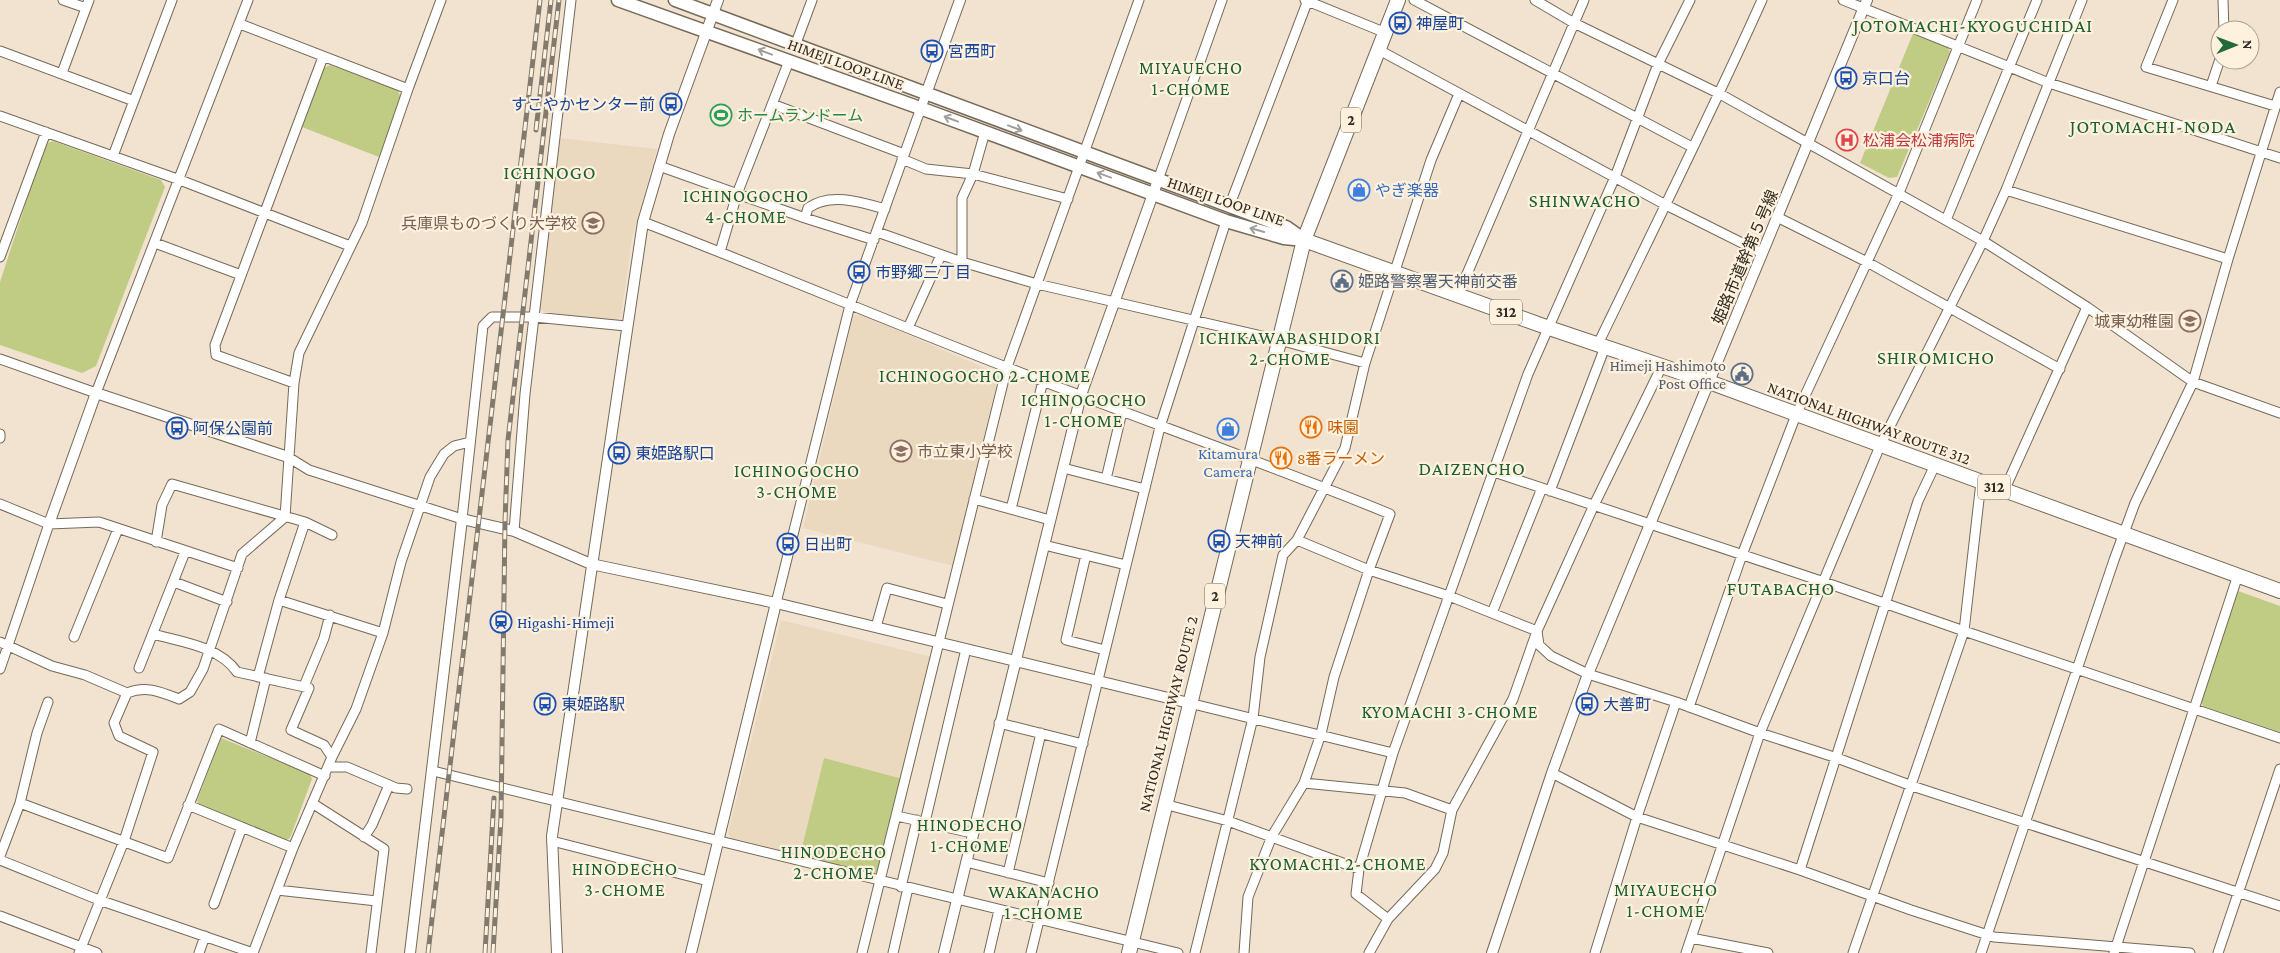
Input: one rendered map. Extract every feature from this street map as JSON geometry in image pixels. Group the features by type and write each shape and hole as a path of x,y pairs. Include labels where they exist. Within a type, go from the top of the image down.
{"highway":[{"name":"NATIONAL HIGHWAY ROUTE 2","path":"1130,947 1304,240 1398,0"},
{"name":"NATIONAL HIGHWAY ROUTE 312","path":"1304,240 1549,328 1709,382 2280,591"}],"main road":[{"name":"HIMEJI LOOP LINE","path":"618,0 707,30 1226,221 1284,238 1304,240"},
{"name":"HIMEJI LOOP LINE","path":"675,0 1229,208 1286,227 1304,240"}],"street":[{"path":"62,73 87,4 63,0"},
{"path":"113,156 172,0"},
{"path":"0,669 4,644 50,524 96,394 156,243 248,0"},
{"path":"79,950 124,841 153,752 119,736 114,723 127,693 136,689 149,688 179,699 190,692 203,669 242,554 285,517 294,383 299,353 362,223 441,0"},
{"path":"514,531 525,394 571,0"},
{"path":"557,953 552,841 626,326 643,222 659,166 718,0"},
{"path":"795,46 812,0"},
{"path":"691,953 850,305 960,0"},
{"path":"862,953 1007,367 1139,0"},
{"path":"944,953 1081,395 1222,0"},
{"path":"1229,208 1307,0 1386,32"},
{"path":"1414,0 1692,148"},
{"path":"1535,0 1574,23 1720,94 1983,241 2087,307 2194,382 2280,413"},
{"path":"1458,295 1584,0"},
{"path":"1388,919 1356,894 1359,869 1393,753 1528,374 1615,177 1658,64 1690,0"},
{"path":"1492,613 1546,490 1601,346 1664,204 1720,94 1762,0"},
{"path":"1844,0 1865,4 1957,46 2049,83 2280,158"},
{"path":"1689,707 1742,555 1796,415 1899,193 1977,0"},
{"path":"1946,220 2037,0"},
{"path":"1686,953 1760,733 1880,446 1983,241 2006,190 2082,0"},
{"path":"2173,0 2146,66 2275,106"},
{"path":"2223,0 2224,20"},
{"name":"姫路市道幹第５号線","path":"1492,953 1552,773 1588,674 1865,4"},
{"path":"240,24 408,89"},
{"path":"1379,50 1664,204 1762,253"},
{"path":"0,51 134,101"},
{"path":"294,383 216,355 215,345 323,57"},
{"path":"720,252 737,194 789,61"},
{"path":"2211,86 2216,70"},
{"path":"1981,953 2076,668 2135,504 2194,382 2228,259 2280,92"},
{"path":"1195,953 1228,821 1235,783 1253,718 1260,657 1283,555 1298,540 1323,487 1345,448 1365,363 1431,160 1459,94"},
{"path":"772,104 903,156 926,168 973,174 1068,200"},
{"path":"0,116 265,211 350,246"},
{"path":"0,257 46,132"},
{"path":"962,262 962,198 973,174 985,132"},
{"path":"659,166 806,218 875,236 1037,284 1114,300 1365,363"},
{"path":"2006,190 2228,259"},
{"path":"806,218 808,208 816,202 852,199 885,208"},
{"path":"1777,217 1867,262 2060,369"},
{"path":"1031,953 1160,427 1226,221"},
{"path":"643,222 1160,427 1250,458 1390,514 1369,570 1334,677 1322,734 1304,784 1272,836 1248,897 1244,953"},
{"path":"156,243 241,275"},
{"path":"908,328 940,255"},
{"path":"2004,491 2087,307"},
{"path":"410,953 483,326 492,317 534,317 626,326"},
{"path":"0,359 96,394 288,457 309,470 462,519 514,531 592,564 776,603 1098,680 1189,704 1322,734 1393,753"},
{"path":"1369,953 1388,919 1435,869 1443,853 1452,810 1513,699 1537,631 1594,505 1662,366"},
{"path":"1011,510 1043,381"},
{"path":"1106,479 1122,412"},
{"path":"0,860 99,900 253,953 293,848 332,757 356,708 384,633 401,562 430,477 444,454 454,446 470,442"},
{"path":"1800,870 1918,501 1935,465"},
{"path":"1062,468 1145,489"},
{"path":"1494,472 1824,582 2280,738"},
{"path":"1853,953 1964,631 1981,482"},
{"path":"156,542 162,506 172,484 305,522 332,534"},
{"path":"974,499 1050,520"},
{"path":"0,504 50,524 99,522 238,568"},
{"path":"250,743 262,677 280,600 305,522"},
{"path":"74,637 118,529"},
{"path":"1298,540 1369,570 1449,596 1537,631"},
{"path":"1044,545 1126,565"},
{"path":"139,668 185,552"},
{"path":"1086,555 1066,640 1106,650"},
{"path":"2115,950 2238,575"},
{"path":"174,582 227,602"},
{"path":"876,627 887,588 947,604"},
{"path":"280,600 384,633"},
{"path":"304,686 324,638 330,615"},
{"path":"1537,631 1540,645 1551,656 1588,674 1676,702 1912,786 2145,860 2280,906"},
{"path":"153,634 206,648 231,663 237,672 309,688 291,730 324,745 332,757"},
{"path":"4,644 52,666 85,674 127,693"},
{"path":"892,953 921,821 966,649"},
{"path":"0,856 20,803 37,734 48,702"},
{"path":"1595,953 1637,817 1676,702"},
{"path":"1000,723 1083,744"},
{"path":"20,803 168,858 219,730 327,771 347,768 389,785 407,788"},
{"path":"1008,873 1042,733"},
{"path":"2218,953 2280,769"},
{"path":"432,771 1040,920 1130,947 1178,953"},
{"path":"1552,773 1637,817 1800,870 1910,910 1994,936 2115,950 2190,953"},
{"path":"1304,784 1406,793 1452,810"},
{"path":"364,836 372,825 389,785"},
{"path":"312,803 384,849 371,953"},
{"path":"1164,804 1228,821 1359,869"},
{"path":"188,805 293,848"},
{"path":"897,816 972,833"},
{"path":"214,904 242,827"},
{"path":"552,841 708,881"},
{"path":"966,862 1049,883"},
{"path":"277,890 377,901"},
{"path":"989,953 999,910"},
{"path":"0,916 79,950 97,953"},
{"path":"199,953 205,936"},
{"path":"1691,938 1768,953"}],"shaded area":[{"name":"兵庫県ものづくり大学校","path":"559,138 657,149 632,239 621,317 616,321 544,312 540,309"},
{"name":"市立東小学校","path":"859,314 999,374 953,566 803,528 853,316"},
{"path":"781,620 932,657 903,779 824,759 800,855 731,838 728,833"}],"green space":[{"path":"1914,31 1947,46 1950,52 1897,177 1889,178 1860,163"},
{"path":"330,65 397,90 401,97 379,157 302,127 324,68"},
{"path":"53,141 161,180 165,187 96,366 82,373 0,345 0,282 45,144"},
{"path":"2238,591 2280,606 2280,732 2203,706 2201,700"},
{"path":"221,738 310,774 312,779 290,838 285,841 201,806 197,801"},
{"path":"824,758 903,779 879,871 872,874 800,855"}],"railway":[{"path":"428,953 540,0"},
{"path":"536,130 551,0"},
{"path":"493,953 501,818 508,440 559,0"},
{"path":"485,953 494,798"}],"place":[{"name":"神屋町","path":"1400,23"},
{"name":"宮西町","path":"932,51"},
{"name":"京口台","path":"1846,78"},
{"name":"すこやかセンター前","path":"671,104"},
{"name":"ホームランドーム","path":"721,115"},
{"name":"松浦会松浦病院","path":"1847,140"},
{"name":"やぎ楽器","path":"1359,190"},
{"name":"兵庫県ものづくり大学校","path":"593,223"},
{"name":"市野郷三丁目","path":"859,272"},
{"name":"姫路警察署天神前交番","path":"1342,281"},
{"name":"城東幼稚園","path":"2190,321"},
{"name":"Himeji Hashimoto Post Office","path":"1742,374"},
{"name":"味園","path":"1311,427"},
{"name":"阿保公園前","path":"177,428"},
{"name":"Kitamura Camera","path":"1228,429"},
{"name":"市立東小学校","path":"901,451"},
{"name":"東姫路駅口","path":"619,453"},
{"name":"8番ラーメン","path":"1281,458"},
{"name":"天神前","path":"1219,541"},
{"name":"日出町","path":"788,544"},
{"name":"Higashi-Himeji","path":"501,622"},
{"name":"東姫路駅","path":"545,704"},
{"name":"大善町","path":"1587,704"}],"district":[{"name":"JOTOMACHI-KYOGUCHIDAI","path":"1973,25"},
{"name":"MIYAUECHO 1-CHOME","path":"1191,78"},
{"name":"JOTOMACHI-NODA","path":"2153,126"},
{"name":"ICHINOGO","path":"550,172"},
{"name":"SHINWACHO","path":"1585,200"},
{"name":"ICHINOGOCHO 4-CHOME","path":"746,206"},
{"name":"ICHIKAWABASHIDORI 2-CHOME","path":"1290,348"},
{"name":"SHIROMICHO","path":"1936,357"},
{"name":"ICHINOGOCHO 2-CHOME","path":"985,376"},
{"name":"ICHINOGOCHO 1-CHOME","path":"1084,410"},
{"name":"DAIZENCHO","path":"1472,468"},
{"name":"ICHINOGOCHO 3-CHOME","path":"797,481"},
{"name":"FUTABACHO","path":"1781,588"},
{"name":"KYOMACHI 3-CHOME","path":"1450,712"},
{"name":"HINODECHO 1-CHOME","path":"970,835"},
{"name":"HINODECHO 2-CHOME","path":"834,862"},
{"name":"KYOMACHI 2-CHOME","path":"1338,864"},
{"name":"HINODECHO 3-CHOME","path":"625,880"},
{"name":"MIYAUECHO 1-CHOME","path":"1666,900"},
{"name":"WAKANACHO 1-CHOME","path":"1044,902"}]}
